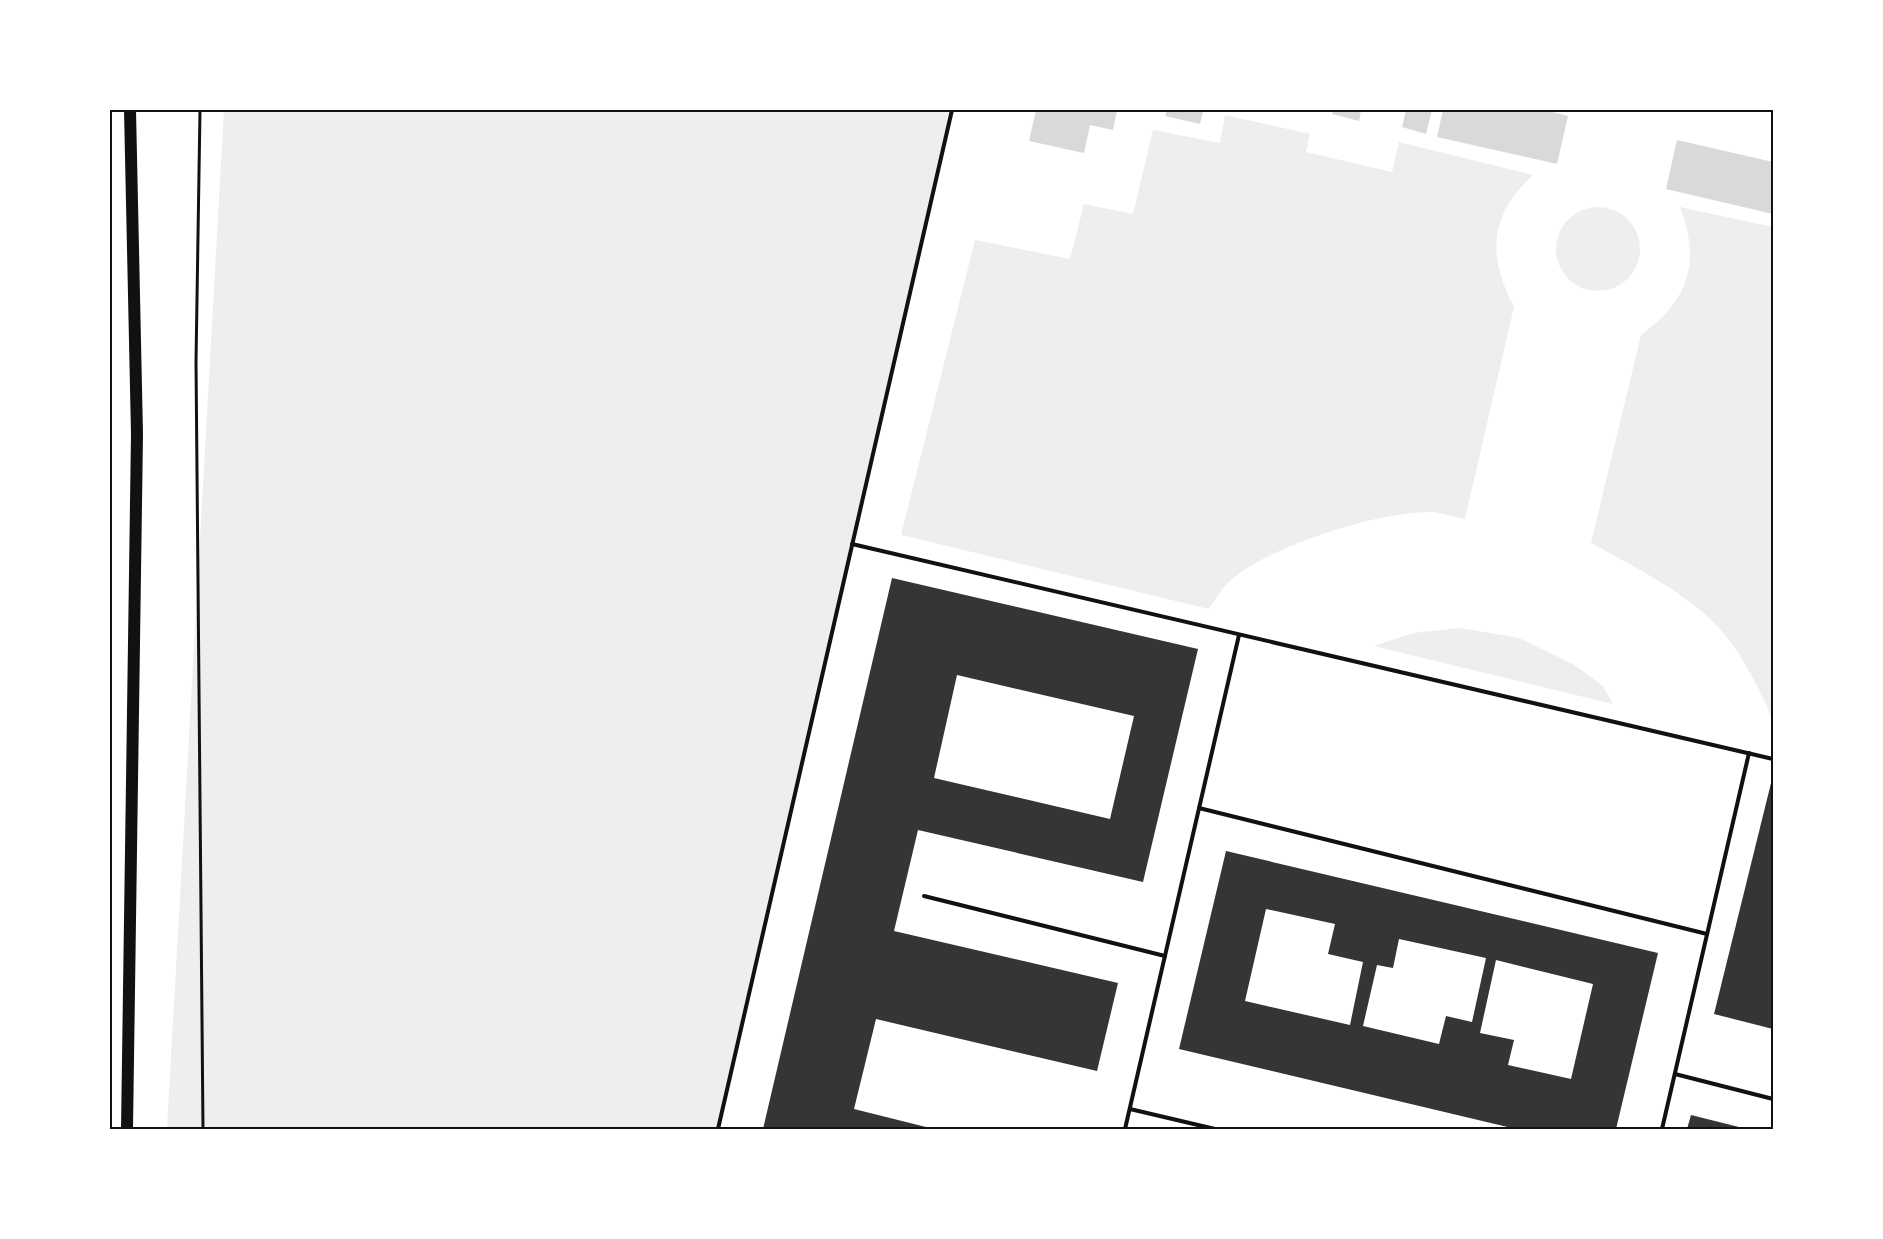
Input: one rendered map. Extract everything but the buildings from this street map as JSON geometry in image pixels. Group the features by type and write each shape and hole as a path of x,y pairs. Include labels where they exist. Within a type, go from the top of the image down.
{"main road":[{"path":"127,1129 137,434 130,110"}],"lane":[{"path":"718,1129 952,110"},
{"path":"852,544 1773,759"},
{"path":"1125,1129 1239,635"},
{"path":"1662,1129 1749,753"},
{"path":"1199,808 1707,934"},
{"path":"924,896 1165,956"},
{"path":"1675,1074 1773,1099"},
{"path":"1130,1109 1215,1129"}],"path":[{"path":"200,110 196,362 203,1129"}],"shaded area":[{"path":"224,110 952,110 718,1129 167,1129"},
{"path":"1036,110 1117,110 1113,130 1090,125 1084,153 1029,141"},
{"path":"1167,110 1203,110 1200,124 1165,116"},
{"path":"1333,110 1361,110 1359,121 1332,114"},
{"path":"1406,110 1432,110 1426,134 1402,127"},
{"path":"1443,110 1545,110 1568,116 1557,164 1437,137"},
{"path":"1225,115 1310,134 1306,152 1392,172 1399,142 1533,175 1518,190 1508,206 1501,221 1497,237 1499,270 1514,307 1465,519 1432,512 1410,513 1383,517 1325,533 1270,556 1247,569 1226,585 1209,609 901,535 975,240 1070,259 1084,204 1133,214 1153,130 1220,143"},
{"path":"1677,140 1773,162 1773,214 1666,189"},
{"path":"1598,207 1614,210 1628,219 1637,233 1640,249 1637,265 1628,279 1614,288 1598,291 1582,288 1568,279 1559,265 1556,249 1559,233 1568,219 1582,210"},
{"path":"1680,207 1773,227 1773,720 1738,652 1729,639 1708,617 1667,586 1591,543 1641,335 1670,308 1680,294 1686,278 1690,262 1690,245"},
{"path":"1461,628 1519,638 1573,664 1603,686 1613,704 1374,646 1413,633"}]}
